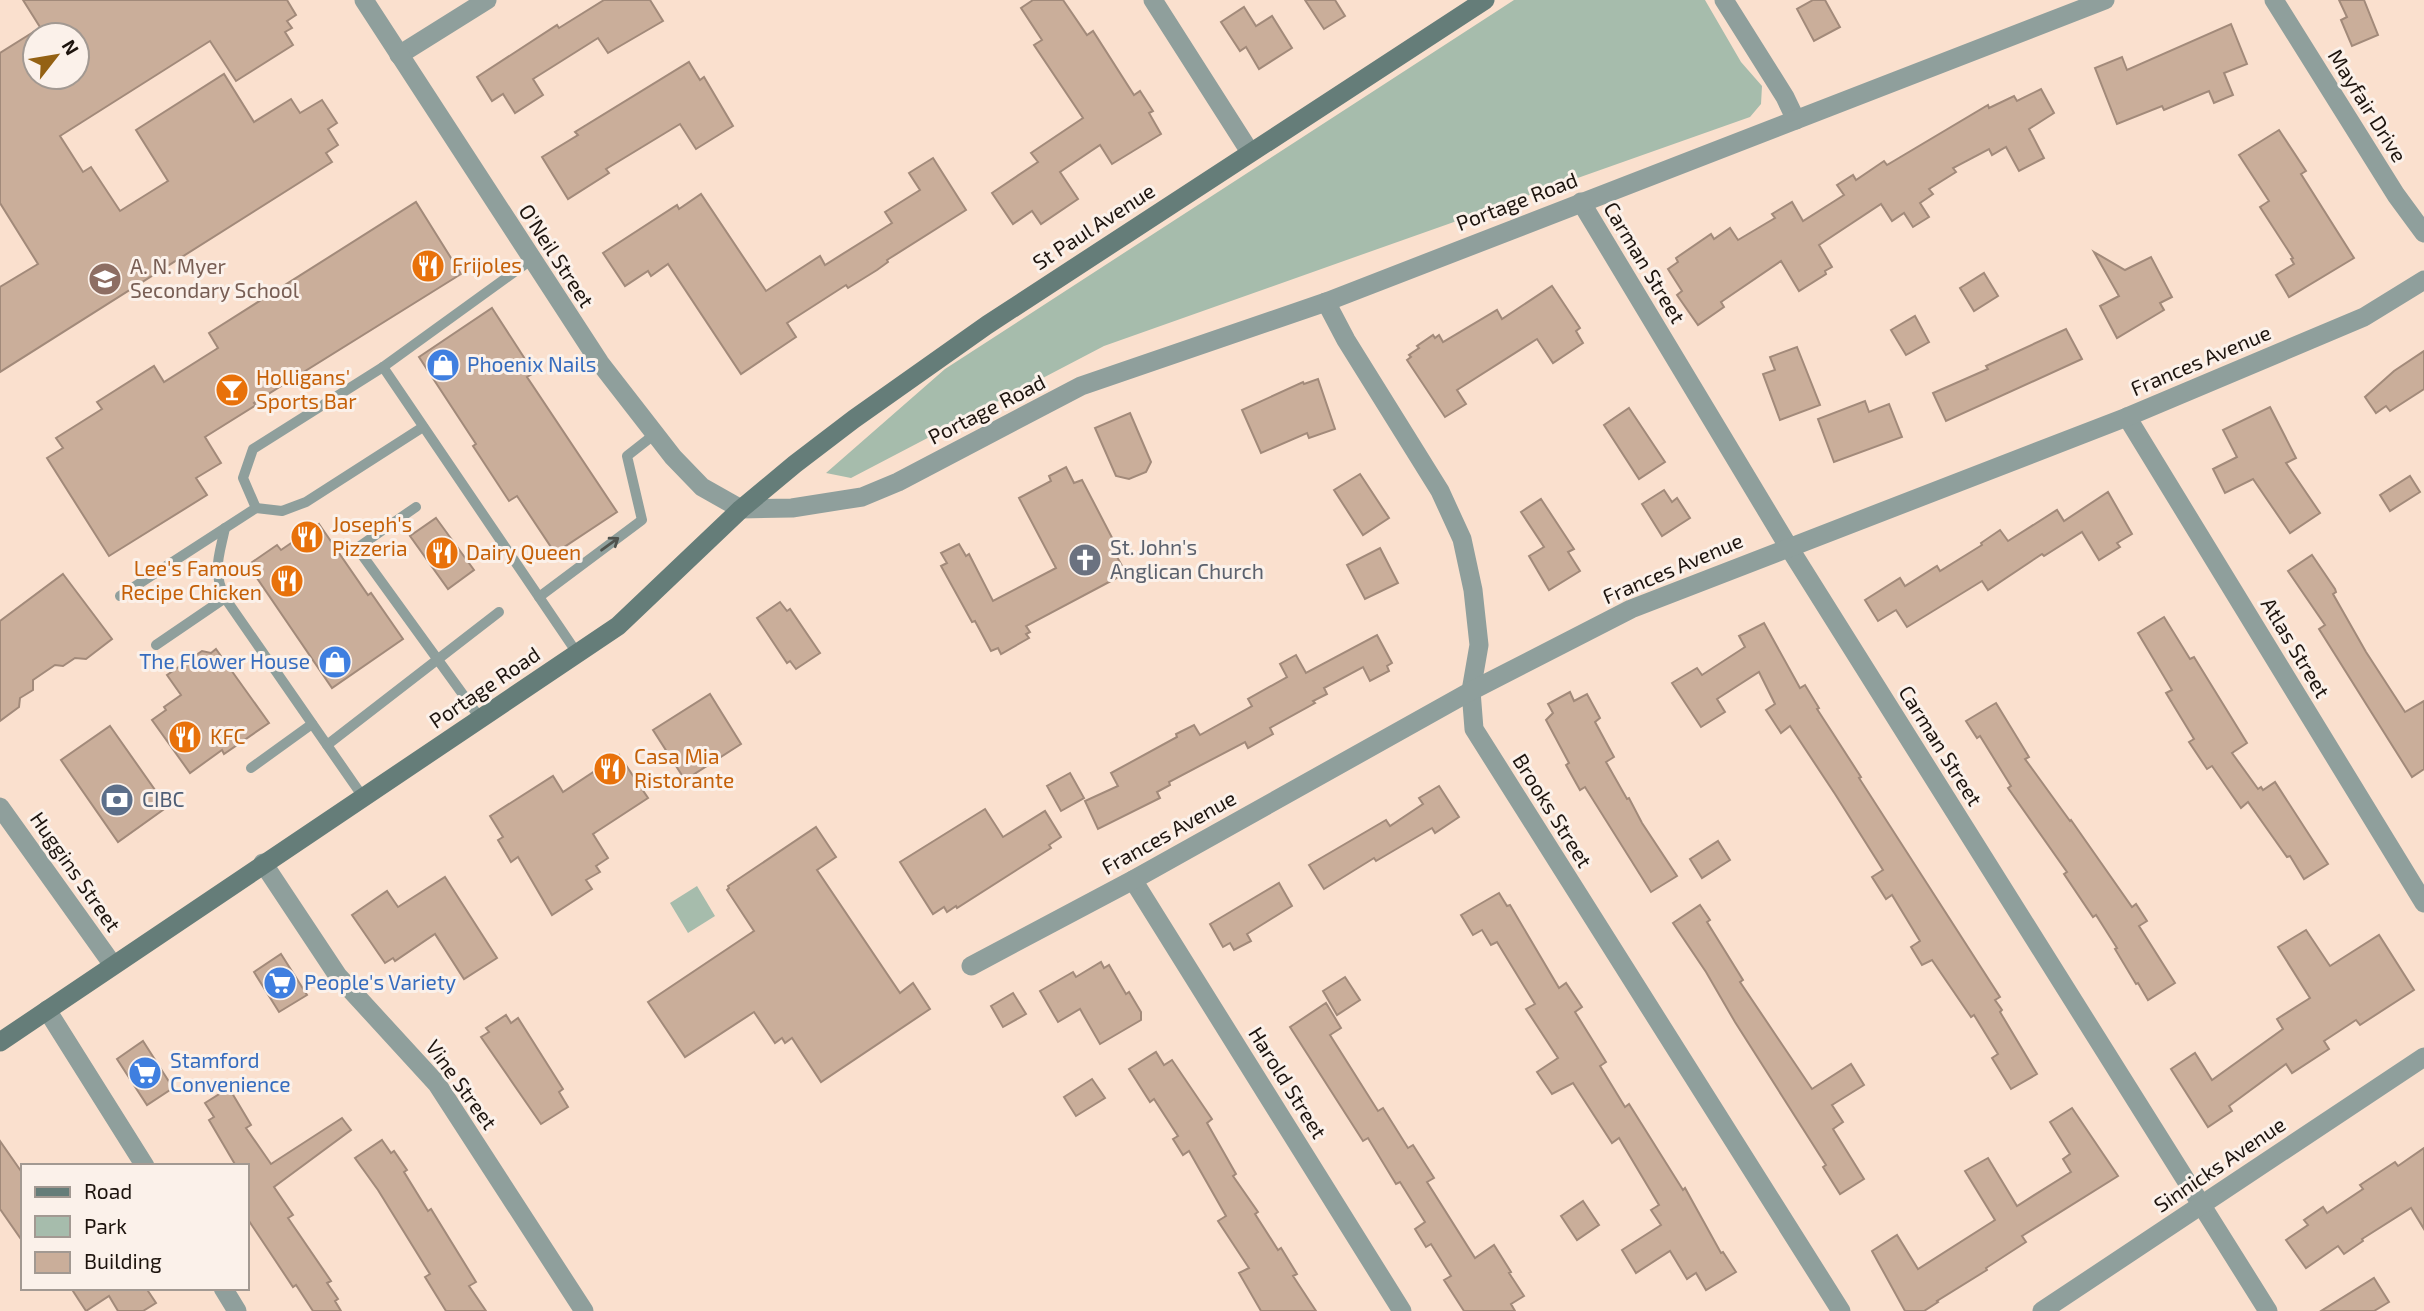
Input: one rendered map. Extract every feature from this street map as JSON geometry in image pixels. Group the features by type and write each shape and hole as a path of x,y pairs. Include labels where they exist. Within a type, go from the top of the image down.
{"main road":[{"name":"St Paul Avenue","path":"741,509 854,419 987,324 1485,0"},
{"name":"Portage Road","path":"0,1042 618,626 741,509"}],"street":[{"name":"O'Neil Street","path":"364,0 600,363 673,457 702,487 741,509"},
{"path":"399,55 487,0"},
{"path":"1153,0 1250,152"},
{"path":"1724,0 1785,97 1796,120"},
{"name":"Portage Road","path":"741,509 792,508 862,498 1082,386 1326,302 2105,0"},
{"name":"Mayfair Drive","path":"2274,0 2396,195 2424,233"},
{"name":"Carman Street","path":"1580,202 1788,547 2268,1311"},
{"name":"Frances Avenue","path":"971,966 1133,880 1471,691 1631,609 2127,417 2364,317 2424,280"},
{"name":"Brooks Street","path":"1326,302 1346,340 1440,491 1462,539 1473,590 1479,645 1471,691 1474,729 1841,1311"},
{"name":"Atlas Street","path":"2127,417 2424,903"},
{"name":"Huggins Street","path":"0,807 113,965"},
{"name":"Vine Street","path":"263,863 338,976 437,1084 584,1311"},
{"name":"Harold Street","path":"1133,880 1402,1311"},
{"path":"47,1010 144,1164"},
{"name":"Sinnicks Avenue","path":"2042,1311 2424,1057"},
{"path":"224,1290 237,1311"}],"lane":[{"path":"256,508 243,478 253,449 383,367 531,260"},
{"path":"383,367 577,653"},
{"path":"120,596 256,508 282,511 306,502 423,427"},
{"path":"539,597 642,520 627,456 655,433"},
{"path":"416,507 357,548 480,718"},
{"path":"225,528 218,562 218,582 225,598 363,797"},
{"path":"156,645 225,598"},
{"path":"327,745 499,612"},
{"path":"251,768 312,724"}],"green space":[{"path":"1514,0 1705,0 1741,62 1762,86 1761,104 1750,117 1104,346 851,478 826,473 945,369"},
{"path":"697,886 715,916 688,933 670,903"}],"building":[{"path":"23,0 287,0 296,15 287,21 292,28 285,32 293,45 236,81 210,41 60,136 83,172 91,167 120,211 168,181 136,130 224,74 254,122 291,99 300,113 322,100 337,123 328,129 338,145 326,153 332,162 0,372 0,287 38,264 0,203 0,53 21,40 21,91 91,91 91,21 36,21"},
{"path":"604,0 650,0 663,21 608,53 598,38 533,79 543,95 515,113 503,94 492,101 477,77 557,25 559,28"},
{"path":"1033,0 1063,0 1087,35 1093,31 1134,95 1140,91 1153,111 1149,113 1161,134 1112,164 1100,145 1060,172 1078,199 1041,224 1032,211 1013,224 992,193 1038,162 1031,153 1083,118 1034,45 1042,40 1021,8"},
{"path":"1305,0 1335,0 1345,16 1324,29"},
{"path":"1813,0 1825,0 1840,27 1814,41 1797,9"},
{"path":"2339,0 2364,0 2378,35 2352,46 2341,20 2347,17"},
{"path":"1244,7 1256,26 1272,16 1292,48 1259,69 1246,47 1240,51 1221,22"},
{"path":"2231,24 2247,64 2224,73 2233,95 2214,103 2209,91 2164,110 2162,106 2117,124 2095,68 2122,57 2127,70"},
{"path":"689,62 700,80 704,77 733,126 696,149 680,124 606,169 609,173 568,199 542,157 578,135 575,132"},
{"path":"2041,89 2054,113 2029,129 2044,158 2019,171 2006,147 1992,155 1989,149 1953,168 1956,172 1929,189 1933,194 1920,203 1929,217 1913,227 1904,213 1892,221 1881,204 1819,245 1832,267 1825,271 1826,274 1799,291 1781,261 1721,302 1724,307 1698,325 1677,295 1682,291 1668,269 1678,262 1676,258 1711,234 1714,239 1730,228 1738,240 1775,218 1772,214 1792,202 1803,221 1844,195 1837,185 1853,175 1856,180 1884,161 1887,165 1988,105 1989,108 2014,96 2017,101"},
{"path":"2279,130 2306,171 2301,174 2354,258 2289,297 2276,275 2294,264 2291,259 2293,258 2260,207 2269,201 2239,155"},
{"path":"933,158 966,210 887,260 888,262 877,270 848,288 846,285 787,323 796,337 741,374 668,264 651,276 648,271 625,286 603,253 677,205 679,209 701,194 766,291 820,256 825,265 892,223 885,212 920,190 909,173"},
{"path":"416,202 461,274 254,403 256,405 205,437 221,463 196,478 207,495 109,556 47,458 63,448 56,438 102,409 97,402 154,366 164,382 218,348 209,333"},
{"path":"2094,252 2125,270 2151,257 2172,297 2160,303 2164,310 2117,338 2100,306 2119,296"},
{"path":"1984,273 1998,296 1974,311 1960,288"},
{"path":"1552,286 1580,328 1576,331 1583,343 1553,363 1537,339 1457,390 1466,404 1445,417 1407,360 1411,357 1409,355 1433,335 1435,338 1439,335 1443,342 1497,310 1502,319"},
{"path":"492,308 534,373 527,377 617,512 555,553 517,496 509,501 473,446 476,444 419,357"},
{"path":"1915,316 1929,342 1906,355 1891,330"},
{"path":"2066,329 2082,359 1946,421 1933,393 1988,369 1986,366"},
{"path":"1797,347 1820,405 1780,420 1763,374 1775,370 1770,357"},
{"path":"2424,351 2424,389 2390,411 2386,406 2376,413 2365,397 2394,371"},
{"path":"1318,379 1335,429 1309,438 1307,433 1261,453 1242,410 1303,382 1304,384"},
{"path":"1865,401 1869,412 1889,404 1902,437 1834,462 1818,419"},
{"path":"2270,407 2296,458 2286,463 2320,513 2290,533 2253,479 2225,493 2213,469 2237,457 2223,430"},
{"path":"1629,408 1665,462 1639,479 1604,425"},
{"path":"1130,413 1151,462 1146,472 1129,479 1116,476 1095,428"},
{"name":"St. John's Anglican Church","path":"1066,467 1074,483 1082,480 1120,553 1116,555 1126,573 1026,626 1030,632 1026,634 1029,638 1001,654 998,648 991,651 941,566 947,563 941,553 959,544 966,556 969,554 993,601 1056,568 1019,498 1051,481 1049,476"},
{"path":"1360,474 1389,518 1363,535 1334,490"},
{"path":"2410,476 2420,492 2390,511 2380,495"},
{"path":"1664,490 1672,502 1677,498 1690,518 1662,536 1642,504"},
{"path":"2108,492 2132,534 2117,543 2120,547 2099,560 2082,532 2044,556 2042,554 1988,590 1982,581 1907,627 1896,610 1878,621 1865,600 1900,578 1905,586 1937,566 1940,571 1982,545 1981,543 2000,530 2008,541 2057,510 2064,521"},
{"path":"1541,499 1574,549 1568,552 1580,571 1549,590 1529,556 1544,547 1521,512"},
{"name":"Dairy Queen","path":"436,518 474,570 448,589 410,536"},
{"path":"319,524 368,595 371,593 403,639 332,688 248,565 277,545 281,550"},
{"path":"1380,548 1398,583 1365,599 1347,565"},
{"path":"2312,555 2335,589 2333,594 2366,652 2405,712 2424,701 2424,769 2412,777 2319,629 2325,625 2288,571"},
{"path":"63,574 112,639 86,659 75,658 63,666 55,665 33,680 33,690 20,698 19,707 0,721 0,621"},
{"path":"780,602 787,611 790,609 820,653 796,669 790,661 787,663 757,618"},
{"path":"2164,617 2190,659 2194,657 2247,743 2232,753 2258,789 2261,787 2263,790 2275,782 2328,864 2304,879 2290,856 2287,857 2248,802 2241,808 2212,766 2207,769 2189,742 2194,739 2166,693 2172,690 2138,633"},
{"path":"1764,623 1800,688 1805,685 1819,708 1817,709 1861,777 1859,778 2000,997 1995,1000 2002,1010 2000,1012 2037,1074 2011,1089 1992,1058 1998,1054 1974,1015 1971,1017 1932,960 1922,965 1911,947 1920,941 1892,895 1886,899 1872,877 1883,870 1835,794 1790,726 1781,733 1766,710 1775,704 1759,672 1717,699 1725,712 1701,727 1672,683 1697,668 1702,675 1745,647 1739,636"},
{"path":"1377,635 1392,663 1387,666 1389,671 1370,681 1363,667 1324,688 1327,694 1313,701 1315,703 1270,728 1273,734 1248,748 1245,742 1169,782 1170,785 1157,792 1160,798 1098,829 1085,801 1118,786 1111,773 1194,725 1200,735 1252,706 1248,699 1287,677 1280,664 1296,655 1306,673"},
{"path":"216,649 269,723 224,754 222,750 190,773 152,720 181,695 167,675 202,651 211,653"},
{"path":"1570,692 1574,701 1587,694 1600,718 1595,722 1614,757 1606,762 1677,876 1651,892 1585,787 1580,790 1546,720 1553,713 1548,704"},
{"path":"710,694 741,744 685,780 653,730"},
{"path":"1996,703 2029,757 2025,759 2132,907 2136,904 2147,921 2139,926 2175,983 2148,1000 2096,915 2093,917 2064,874 2067,872 2008,788 2011,786 1980,736 1977,738 1966,721"},
{"path":"110,726 167,807 118,842 61,760"},
{"path":"619,755 648,798 593,834 608,858 596,866 600,872 586,880 592,889 552,915 518,857 511,862 498,840 503,837 490,816 553,776 563,792"},
{"path":"1070,773 1084,798 1061,811 1047,786"},
{"path":"1439,786 1459,817 1435,833 1432,828 1376,861 1374,858 1324,889 1309,865 1386,820 1390,826 1423,804 1419,798"},
{"path":"985,809 1003,837 1045,811 1061,837 1049,845 1051,848 957,908 956,906 947,912 944,907 933,914 900,862"},
{"path":"816,827 836,857 817,870 900,993 913,983 930,1009 821,1082 792,1038 785,1043 782,1038 775,1043 754,1012 685,1057 648,1002 754,931 727,890 728,886"},
{"path":"1718,841 1730,860 1702,878 1690,859"},
{"path":"445,877 497,958 464,979 435,934 395,961 393,958 385,963 352,915 387,891 398,907"},
{"path":"1279,883 1292,906 1247,934 1251,941 1234,950 1230,943 1223,947 1210,924"},
{"path":"1499,893 1507,906 1510,905 1559,988 1566,983 1582,1007 1575,1012 1606,1062 1600,1066 1625,1107 1629,1104 1683,1190 1685,1188 1721,1253 1723,1252 1736,1272 1706,1290 1696,1273 1687,1279 1670,1251 1636,1273 1622,1250 1661,1225 1651,1210 1659,1205 1619,1138 1612,1143 1573,1083 1552,1094 1537,1072 1558,1058 1526,1009 1535,1004 1497,942 1491,945 1482,930 1473,935 1461,915"},
{"path":"1700,905 1710,920 1707,922 1743,980 1740,982 1812,1089 1851,1064 1864,1085 1832,1105 1843,1122 1833,1129 1864,1179 1840,1194 1823,1167 1826,1165 1673,923"},
{"path":"2306,930 2330,966 2379,935 2414,990 2360,1025 2356,1020 2324,1041 2329,1049 2292,1073 2286,1064 2229,1106 2232,1111 2208,1127 2171,1069 2195,1053 2212,1080 2283,1029 2277,1019 2310,998 2278,947"},
{"name":"People's Variety","path":"281,954 307,995 279,1012 254,972"},
{"path":"1101,962 1104,968 1109,965 1126,994 1129,992 1141,1012 1141,1020 1100,1044 1080,1009 1058,1022 1040,991 1073,972 1076,977"},
{"path":"1345,977 1360,1000 1337,1015 1323,991"},
{"path":"1013,993 1026,1014 1003,1027 991,1006"},
{"path":"1326,1003 1341,1028 1330,1035 1378,1111 1383,1108 1408,1148 1413,1145 1434,1178 1427,1182 1475,1258 1494,1245 1511,1272 1509,1273 1524,1296 1511,1304 1515,1311 1464,1311 1444,1280 1451,1276 1431,1244 1426,1247 1415,1229 1425,1222 1400,1182 1396,1184 1368,1138 1363,1141 1290,1027"},
{"path":"506,1015 511,1023 518,1018 563,1089 559,1092 568,1107 541,1124 481,1037 489,1032 486,1028"},
{"name":"Stamford Convenience","path":"143,1041 173,1088 147,1105 117,1059"},
{"path":"1156,1052 1164,1065 1172,1060 1212,1119 1207,1123 1236,1174 1233,1176 1258,1212 1255,1214 1278,1250 1281,1248 1297,1274 1293,1276 1316,1311 1261,1311 1239,1273 1249,1268 1218,1221 1226,1216 1189,1151 1183,1155 1173,1139 1178,1136 1154,1099 1150,1102 1129,1069"},
{"path":"1092,1079 1105,1098 1076,1116 1064,1097"},
{"path":"229,1088 251,1125 246,1128 271,1164 342,1118 351,1130 274,1187 293,1215 288,1218 331,1281 327,1283 338,1299 335,1301 341,1311 313,1311 296,1285 293,1287 248,1220 248,1164 235,1164 209,1120 214,1117 205,1103"},
{"path":"2072,1108 2118,1176 2022,1236 2026,1242 1924,1311 1905,1311 1872,1251 1897,1235 1918,1269 1995,1220 1965,1171 1988,1158 2017,1206 2071,1172 2063,1159 2070,1154 2050,1122"},
{"path":"382,1140 391,1153 394,1151 407,1170 404,1172 428,1211 431,1209 476,1282 469,1286 486,1311 446,1311 425,1277 430,1274 355,1158"},
{"path":"0,1141 21,1171 21,1239 0,1209"},
{"path":"2424,1148 2424,1229 2411,1208 2362,1239 2363,1241 2344,1254 2338,1246 2306,1268 2286,1240 2308,1225 2304,1220 2323,1207 2327,1213 2363,1189 2360,1185 2395,1162 2398,1166"},
{"path":"1583,1201 1599,1225 1577,1240 1561,1216"},
{"path":"2374,1278 2389,1302 2374,1311 2321,1311"},
{"path":"72,1290 147,1290 156,1303 143,1311 118,1311 109,1296 86,1311"}],"place":[{"name":"Frijoles","path":"428,266"},
{"name":"A. N. Myer Secondary School","path":"105,279"},
{"name":"Phoenix Nails","path":"443,365"},
{"name":"Holligans' Sports Bar","path":"232,390"},
{"name":"Joseph's Pizzeria","path":"307,537"},
{"name":"Dairy Queen","path":"442,553"},
{"name":"St. John's Anglican Church","path":"1085,560"},
{"name":"Lee's Famous Recipe Chicken","path":"287,581"},
{"name":"The Flower House","path":"335,662"},
{"name":"KFC","path":"185,737"},
{"name":"Casa Mia Ristorante","path":"610,769"},
{"name":"CIBC","path":"117,800"},
{"name":"People's Variety","path":"280,983"},
{"name":"Stamford Convenience","path":"145,1073"}]}
